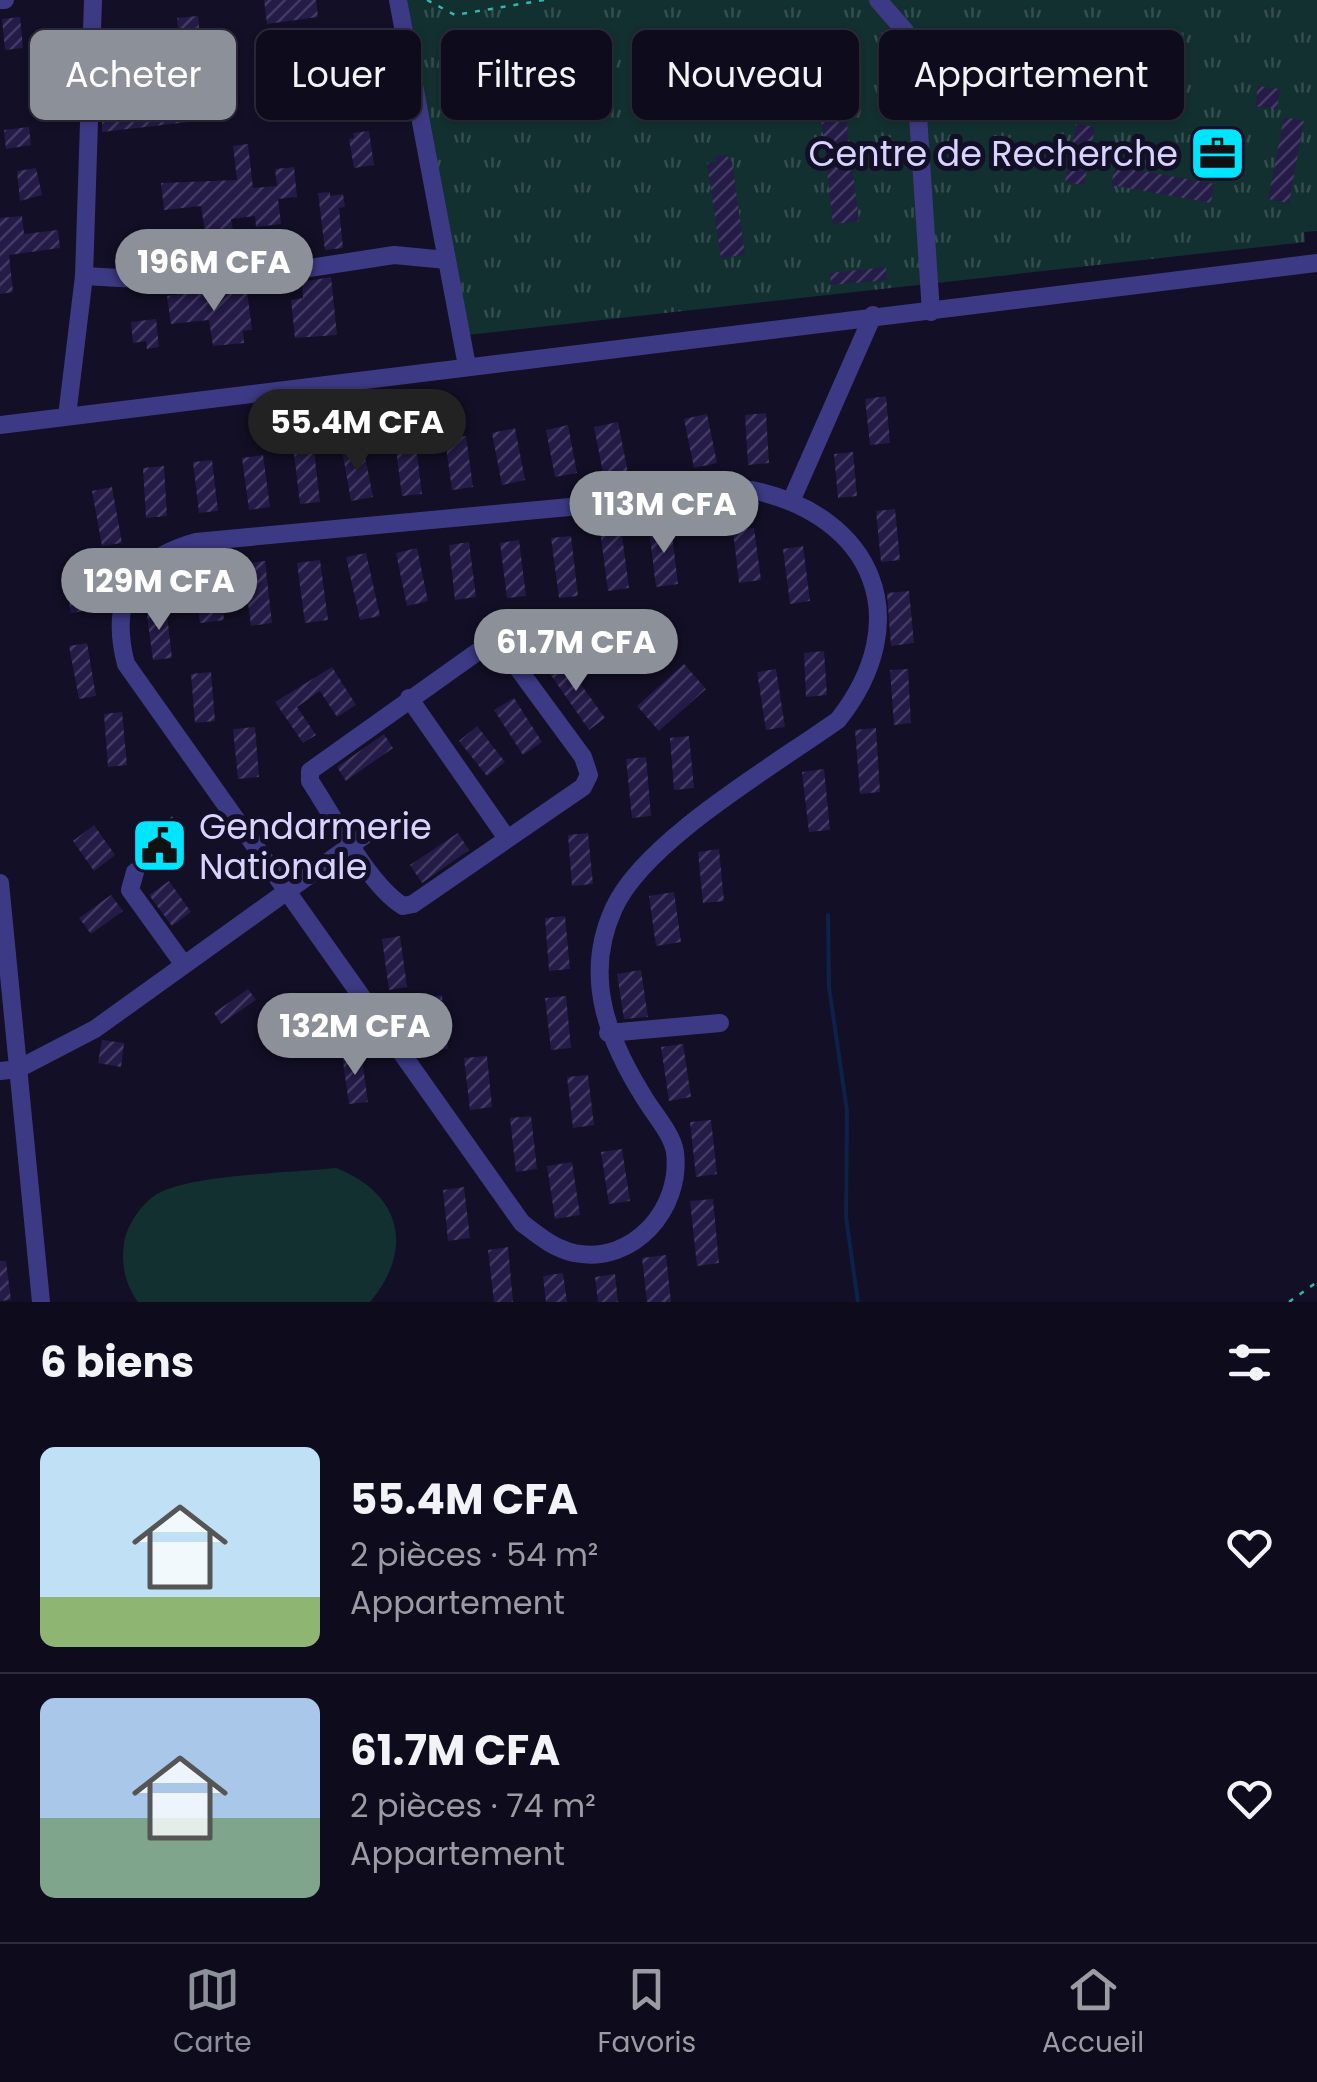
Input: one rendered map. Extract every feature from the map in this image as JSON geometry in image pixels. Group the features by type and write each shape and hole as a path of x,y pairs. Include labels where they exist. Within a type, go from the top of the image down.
{"street":[{"path":"67,416 84,276 94,0"},
{"path":"398,0 468,366"},
{"path":"878,0 905,30 914,56 931,312"},
{"path":"84,276 156,280 270,274 394,255 447,260"},
{"path":"0,424 1317,262"},
{"path":"792,499 873,316"},
{"path":"752,490 792,499 830,521 866,570 876,605 877,638 871,665 858,695 838,720 658,848 631,878 613,909 599,966 608,1033 674,1145 673,1190 660,1217 640,1238 614,1251 579,1254 554,1247 522,1224 126,664 120,617 132,582 144,567 168,550 196,542 752,490"},
{"path":"500,644 584,757 589,774 583,787 506,838 413,904 402,906 392,899 352,844 310,781 310,771 409,698 487,646 500,644"},
{"path":"409,698 506,838"},
{"path":"9,1070 95,1029 368,832"},
{"path":"135,872 130,890 184,965"},
{"path":"0,883 9,1070 41,1302"},
{"path":"608,1033 720,1023"}],"path":[{"path":"428,0 455,15 544,0"},
{"path":"1288,1302 1317,1282"}],"green space":[{"path":"407,0 1317,0 1317,231 1304,232 1305,242 468,335 421,77 421,30 412,30"},
{"path":"336,1168 375,1192 394,1225 393,1262 370,1302 138,1302 127,1281 123,1251 132,1222 153,1197 175,1187 219,1178"}],"building":[{"path":"264,0 316,0 318,17 267,24"},
{"path":"198,16 199,30 178,30 177,18"},
{"path":"20,17 23,48 5,50 2,19"},
{"path":"1258,86 1280,89 1277,109 1255,106"},
{"path":"1284,117 1304,121 1289,203 1268,199"},
{"path":"102,120 198,121 102,132"},
{"path":"821,120 846,120 859,221 833,224"},
{"path":"1076,124 1095,127 1084,185 1065,182"},
{"path":"29,127 31,145 6,149 4,130"},
{"path":"369,131 374,165 354,168 349,139 354,138 353,133"},
{"path":"248,144 253,188 277,186 275,169 294,167 297,197 278,199 281,224 256,227 255,216 231,219 238,259 210,264 201,206 164,210 161,183 237,180 233,146"},
{"path":"726,155 732,162 745,255 721,258 707,163 716,162 715,156"},
{"path":"1115,166 1214,184 1211,203 1111,185"},
{"path":"36,168 42,195 20,201 17,171"},
{"path":"330,192 330,196 343,194 345,207 339,208 343,248 325,250 318,193"},
{"path":"22,216 24,234 58,230 60,248 9,255 13,292 0,294 0,218"},
{"path":"886,267 887,280 831,285 830,273"},
{"path":"331,277 337,335 295,338 291,300 303,298 302,282"},
{"path":"205,291 205,296 247,291 252,330 243,331 244,343 213,346 209,320 171,324 167,296"},
{"path":"156,319 159,347 147,349 146,341 133,343 131,322"},
{"path":"886,396 890,443 870,445 865,399"},
{"path":"766,413 769,463 748,465 745,415"},
{"path":"707,414 717,463 694,468 684,419"},
{"path":"618,422 628,473 604,478 594,427"},
{"path":"568,425 577,473 555,477 546,430"},
{"path":"515,428 525,480 502,485 492,433"},
{"path":"466,436 473,487 452,490 445,439"},
{"path":"415,439 422,494 402,496 395,442"},
{"path":"363,446 373,497 351,501 342,450"},
{"path":"314,451 320,502 300,504 294,454"},
{"path":"853,452 857,496 838,498 834,454"},
{"path":"263,455 270,507 249,510 242,458"},
{"path":"212,460 218,511 199,513 193,462"},
{"path":"164,466 167,516 146,518 143,468"},
{"path":"112,487 122,543 102,546 92,491"},
{"path":"895,509 900,560 881,562 876,511"},
{"path":"671,526 678,584 656,587 649,529"},
{"path":"621,528 629,588 608,591 600,530"},
{"path":"754,528 761,580 739,583 733,530"},
{"path":"571,536 578,596 559,598 551,538"},
{"path":"519,540 526,596 507,598 500,543"},
{"path":"469,542 476,597 455,600 449,545"},
{"path":"803,546 810,601 790,604 783,549"},
{"path":"417,548 428,601 407,606 396,553"},
{"path":"366,553 380,616 360,620 346,557"},
{"path":"320,560 328,620 305,623 297,563"},
{"path":"265,561 272,623 251,626 243,564"},
{"path":"82,564 91,610 71,613 63,568"},
{"path":"217,567 224,620 200,623 194,570"},
{"path":"909,591 914,643 891,646 887,593"},
{"path":"166,606 172,658 153,660 146,608"},
{"path":"87,643 96,696 79,699 69,646"},
{"path":"824,651 827,695 806,697 804,653"},
{"path":"561,657 605,718 589,730 546,668"},
{"path":"684,664 706,689 659,731 637,706"},
{"path":"332,667 356,705 337,717 320,691 297,707 316,735 303,743 275,702"},
{"path":"776,669 785,727 766,730 757,672"},
{"path":"908,669 911,723 894,725 890,670"},
{"path":"211,672 215,721 195,723 191,674"},
{"path":"514,698 542,742 523,755 494,710"},
{"path":"122,712 127,765 108,767 104,714"},
{"path":"477,726 505,762 487,776 459,741"},
{"path":"255,727 259,777 238,779 233,729"},
{"path":"876,728 880,792 860,794 855,730"},
{"path":"384,734 393,748 346,781 337,767"},
{"path":"689,736 694,788 674,790 670,738"},
{"path":"646,757 651,816 632,818 626,759"},
{"path":"824,769 830,830 809,832 802,772"},
{"path":"172,816 185,834 153,858 139,839"},
{"path":"94,825 115,855 94,871 73,841"},
{"path":"458,833 469,850 422,883 410,865"},
{"path":"588,833 593,884 572,886 568,835"},
{"path":"719,849 724,901 703,903 698,852"},
{"path":"169,881 191,912 172,926 149,895"},
{"path":"674,892 681,942 656,946 649,896"},
{"path":"111,895 123,911 91,934 79,918"},
{"path":"565,916 570,969 549,971 545,918"},
{"path":"400,936 407,987 389,990 382,939"},
{"path":"641,970 648,1017 624,1019 617,974"},
{"path":"248,989 256,1000 221,1024 214,1013"},
{"path":"321,995 326,1052 307,1054 302,997"},
{"path":"442,995 448,1049 428,1051 422,998"},
{"path":"566,996 571,1048 551,1050 545,998"},
{"path":"102,1040 124,1043 121,1067 98,1063"},
{"path":"683,1044 691,1097 669,1101 661,1047"},
{"path":"361,1052 368,1102 349,1104 342,1055"},
{"path":"487,1056 492,1107 470,1110 464,1058"},
{"path":"588,1075 594,1125 573,1128 567,1077"},
{"path":"531,1116 537,1169 516,1172 510,1118"},
{"path":"711,1120 717,1174 696,1177 690,1122"},
{"path":"622,1149 630,1201 609,1204 601,1152"},
{"path":"572,1162 580,1215 555,1219 547,1166"},
{"path":"464,1187 470,1238 448,1241 443,1190"},
{"path":"713,1199 719,1263 697,1266 690,1201"},
{"path":"508,1247 513,1302 494,1302 488,1250"},
{"path":"666,1255 671,1302 647,1302 642,1258"},
{"path":"0,1261 6,1261 11,1300 0,1301"},
{"path":"563,1273 567,1302 546,1302 543,1276"},
{"path":"615,1274 618,1302 598,1302 595,1277"}],"waterway":[{"path":"828,915 829,987 847,1111 846,1217 858,1302"}],"place":[{"name":"Centre de Recherche","path":"1217,153"},
{"name":"Gendarmerie Nationale","path":"160,846"}]}
